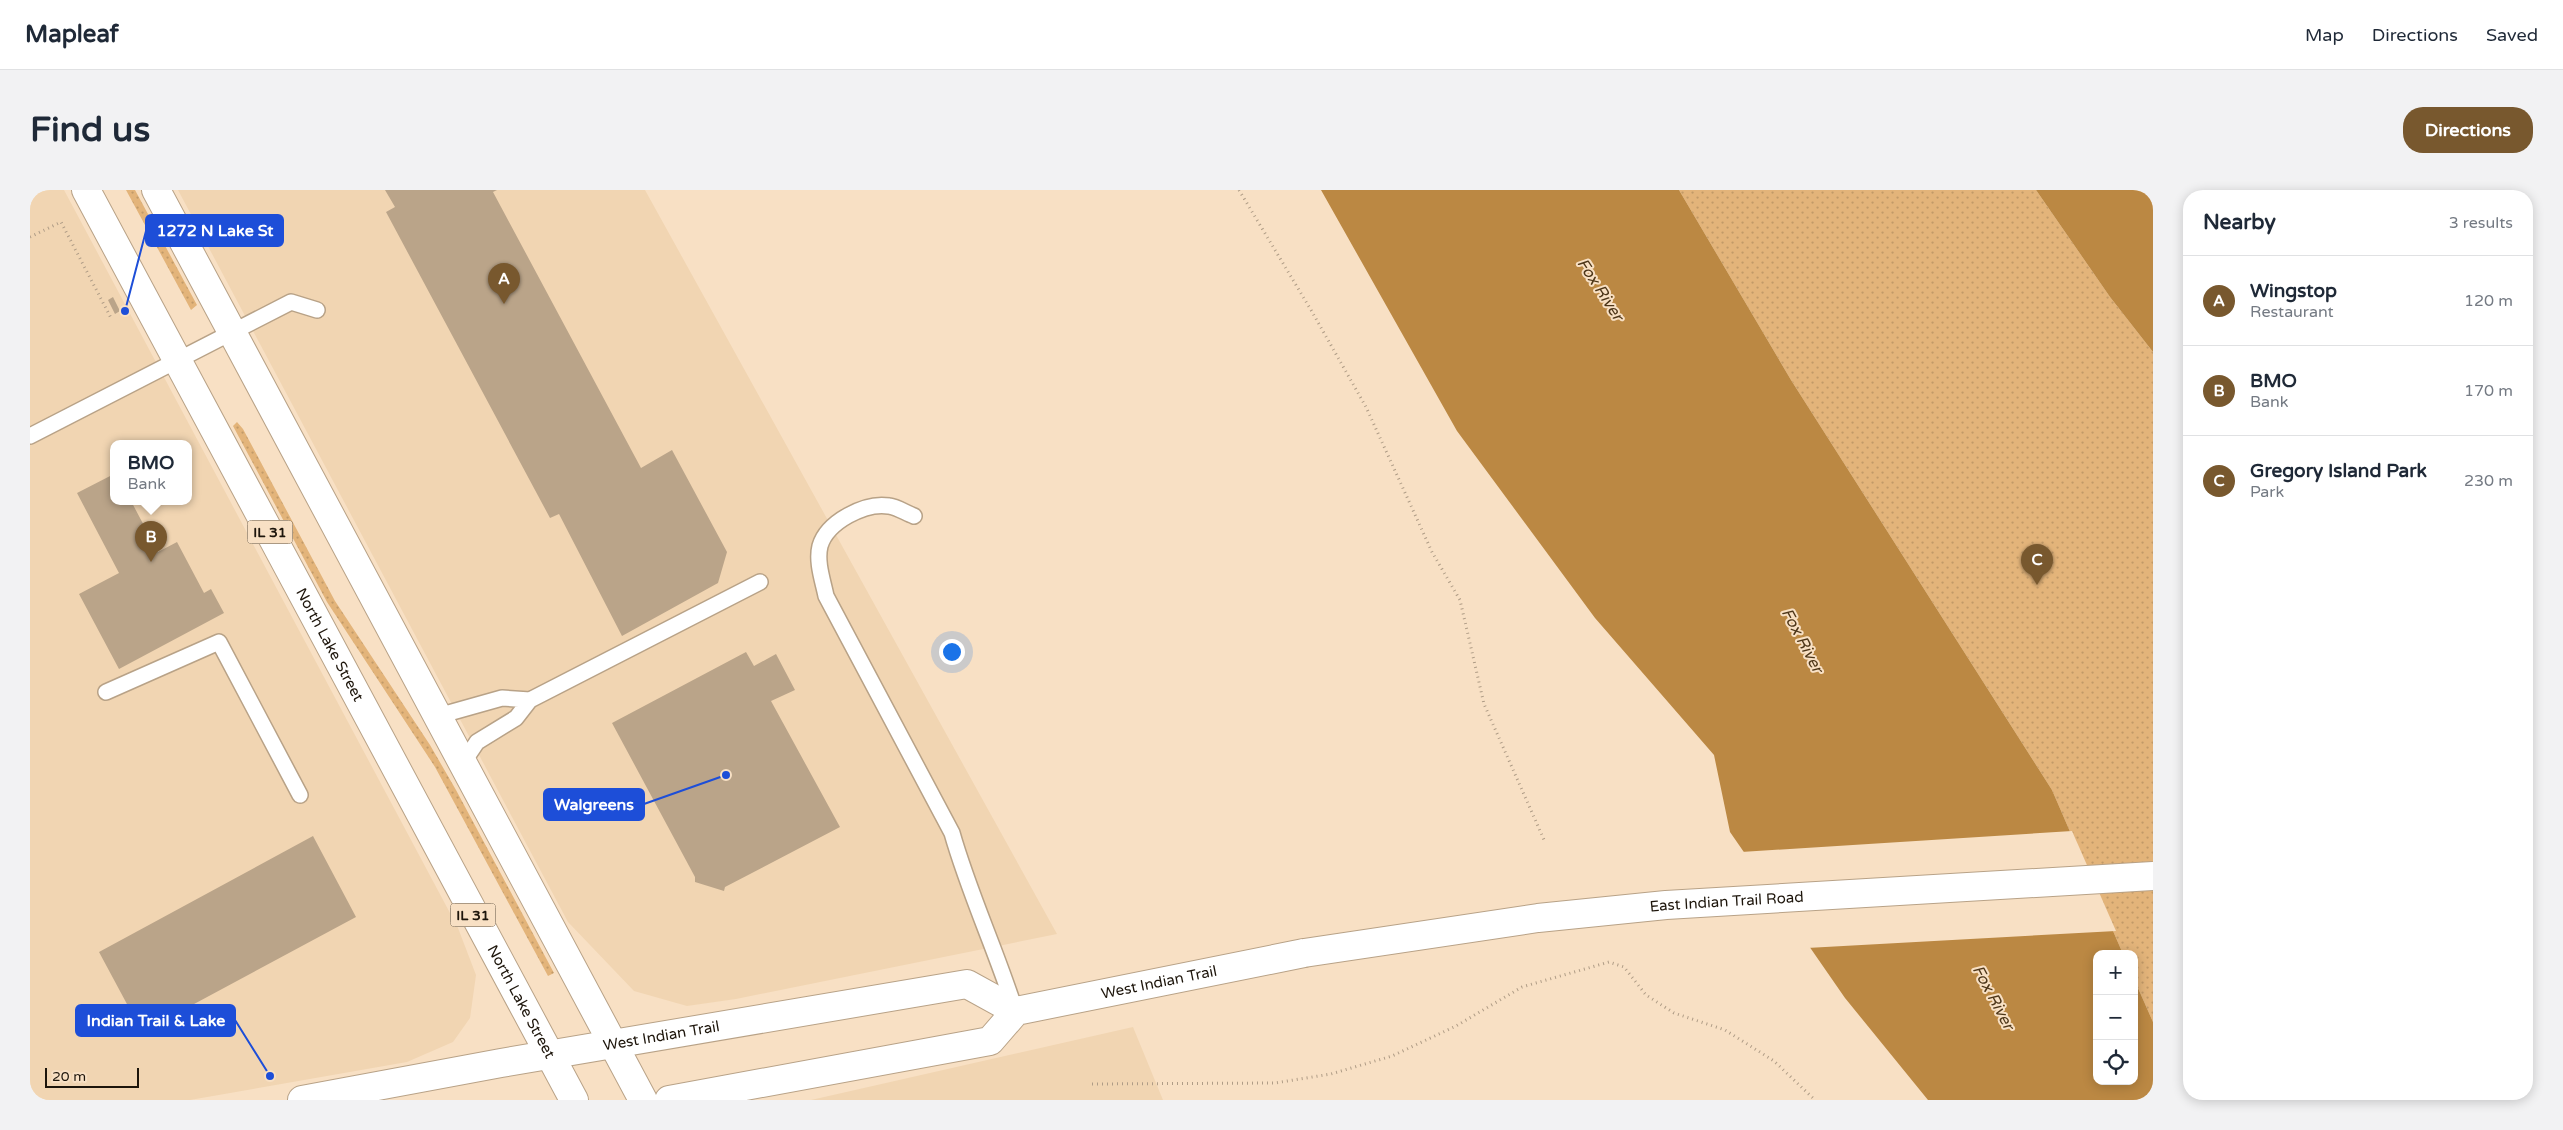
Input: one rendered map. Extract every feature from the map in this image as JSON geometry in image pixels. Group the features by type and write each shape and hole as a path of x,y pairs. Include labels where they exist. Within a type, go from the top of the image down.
{"main road":[{"name":"North Lake Street","path":"86,190 344,667 377,734 574,1100"},
{"path":"156,190 643,1100"},
{"name":"East Indian Trail Road","path":"1304,953 1518,921 1666,905 2153,876"},
{"name":"West Indian Trail","path":"302,1100 967,984 1016,1011 1304,953"},
{"path":"669,1100 990,1041 1016,1011"}],"lane":[{"path":"30,436 291,302 318,310"},
{"path":"914,516 888,506 854,511 834,524 820,546 820,572 826,596 952,833 964,875 996,952 1016,1011"},
{"path":"464,763 477,742 516,718 530,700 760,582"},
{"path":"106,692 219,642 300,795"},
{"path":"438,716 502,698 530,700"}],"path":[{"path":"1239,190 1311,310 1366,407 1432,552 1460,600 1484,704 1545,842"},
{"path":"30,237 62,222 111,318"},
{"path":"1092,1084 1275,1083 1331,1074 1392,1056 1456,1026 1522,987 1610,962 1624,966 1646,995 1674,1013 1725,1030 1774,1061 1815,1100"}],"shaded area":[{"path":"30,190 64,190 458,928 476,975 470,1018 453,1042 407,1062 190,1100 30,1100"},
{"path":"126,190 135,190 197,305 191,310"},
{"path":"178,190 645,190 1057,934 736,999 687,1006 634,991 568,922"},
{"path":"1679,190 2036,190 2110,297 2153,352 2153,1022 2138,988 2138,950 2121,950 2052,790 1791,380"},
{"path":"237,422 243,429 335,601 430,745 456,790 554,973 548,976 435,767 327,602 233,426"},
{"path":"1133,1027 1163,1100 811,1100"}],"water":[{"name":"Fox River","path":"1321,190 1679,190 1791,380 2052,790 2121,950 2093,950 2093,1085 2138,1085 2138,988 2153,1022 2153,1100 1928,1100 1845,998 1730,832 1714,755 1595,618 1457,431"},
{"path":"2036,190 2153,190 2153,352 2110,297"}],"pier":[{"path":"2072,831 2116,931 1807,948 1741,852"}],"building":[{"path":"385,190 497,190 493,192 641,468 672,450 727,552 718,583 622,636 559,514 550,518 386,212 395,207"},
{"path":"113,297 120,311 115,314 108,300"},
{"path":"110,476 110,505 133,505 158,552 177,542 204,593 211,589 224,613 119,669 79,594 119,573 77,493"},
{"path":"746,652 754,666 776,654 795,690 771,701 840,827 725,887 724,891 695,882 695,877 612,723"},
{"path":"313,836 356,917 142,1032 99,952"}],"place":[{"name":"Wingstop","path":"504,304"},
{"name":"1272 N Lake St","path":"125,311"},
{"name":"BMO","path":"151,562"},
{"name":"Gregory Island Park","path":"2037,585"},
{"name":"Walgreens","path":"726,775"},
{"name":"Indian Trail & Lake","path":"270,1076"}]}
